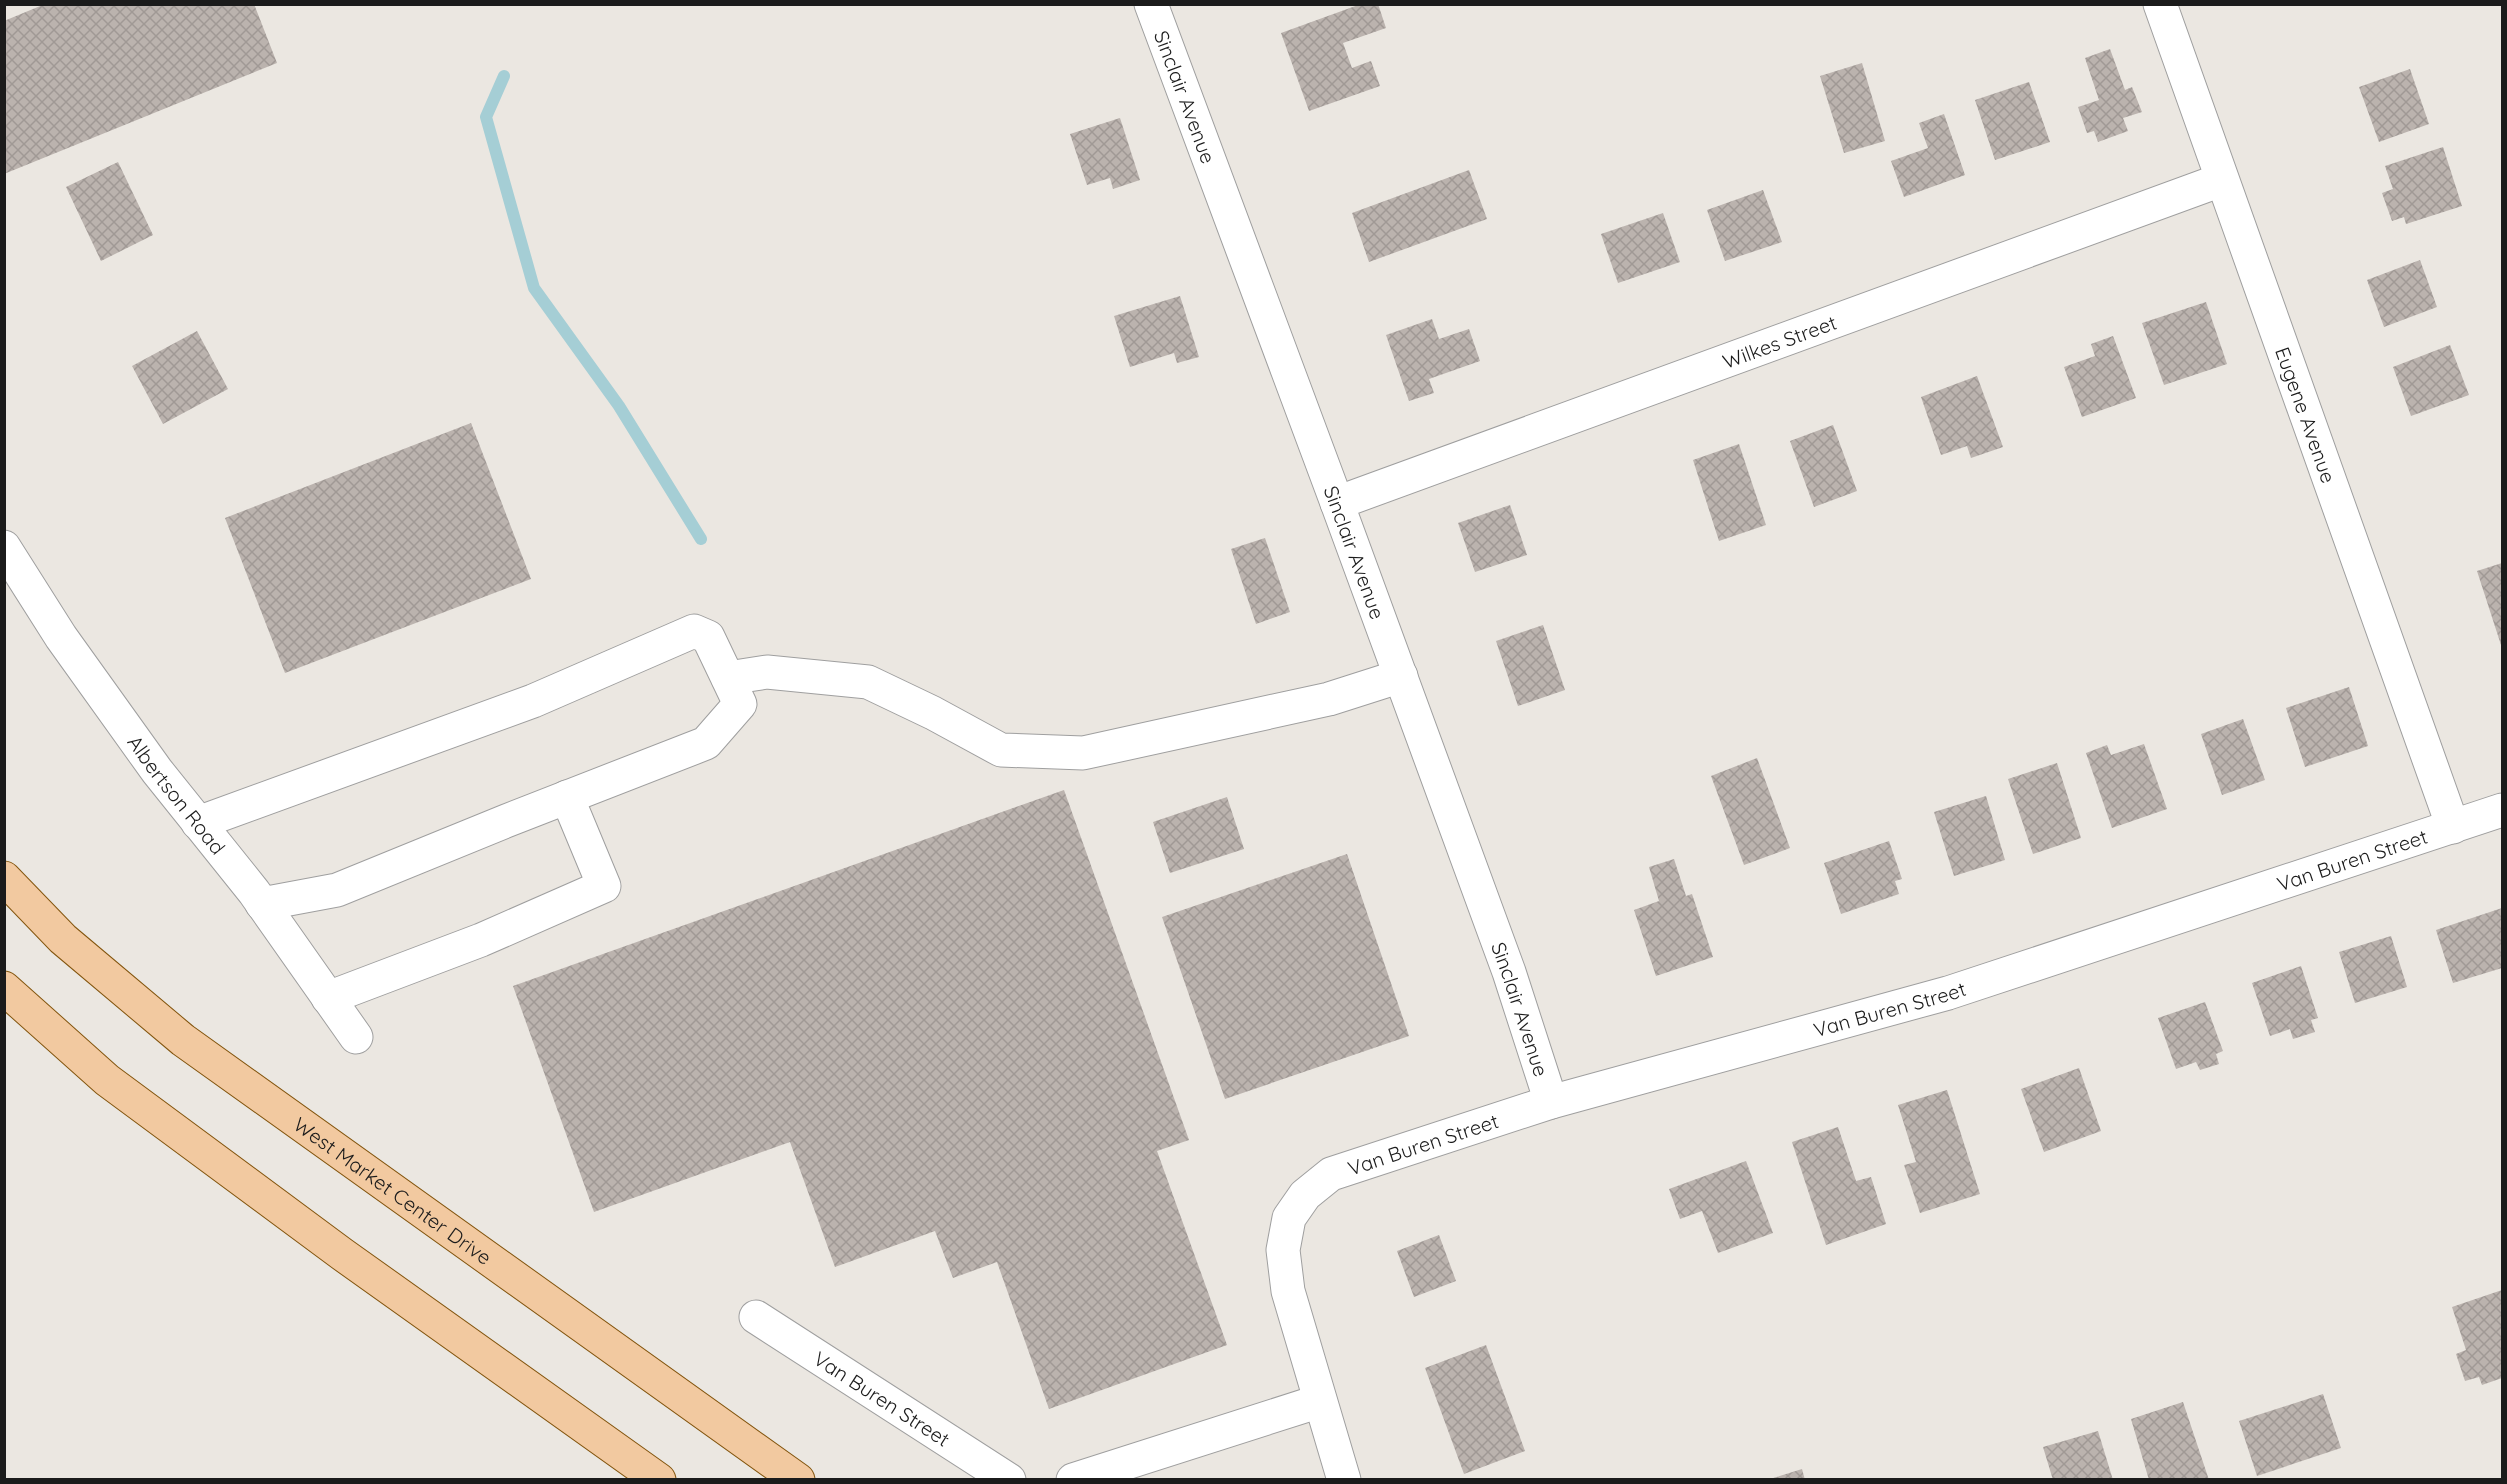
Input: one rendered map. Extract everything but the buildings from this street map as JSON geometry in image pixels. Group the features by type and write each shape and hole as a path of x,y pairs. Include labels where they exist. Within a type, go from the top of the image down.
{"main road":[{"name":"West Market Center Drive","path":"4,878 63,939 183,1040 798,1479"},
{"path":"4,988 107,1080 342,1254 659,1479"}],"street":[{"name":"Sinclair Avenue","path":"1151,4 1509,972 1551,1102"},
{"name":"Eugene Avenue","path":"2160,4 2453,826"},
{"name":"Wilkes Street","path":"1337,503 2221,180"},
{"name":"Albertson Road","path":"4,547 61,638 157,771 262,904 356,1037"},
{"path":"198,823 559,690 694,631 708,637 740,704 706,743 337,890 262,904"},
{"path":"728,678 767,672 868,682 933,713 1001,750 1083,753 1329,699 1401,676"},
{"path":"328,998 481,940 604,886 567,797"},
{"name":"Van Buren Street","path":"1320,1401 1288,1290 1283,1250 1288,1218 1305,1195 1331,1174 1551,1102 1948,993 2502,810"},
{"name":"Van Buren Street","path":"756,1317 1009,1479"},
{"path":"1073,1479 1320,1401 1344,1479"}],"waterway":[{"path":"504,76 486,117 534,288 619,406 701,539"}]}
